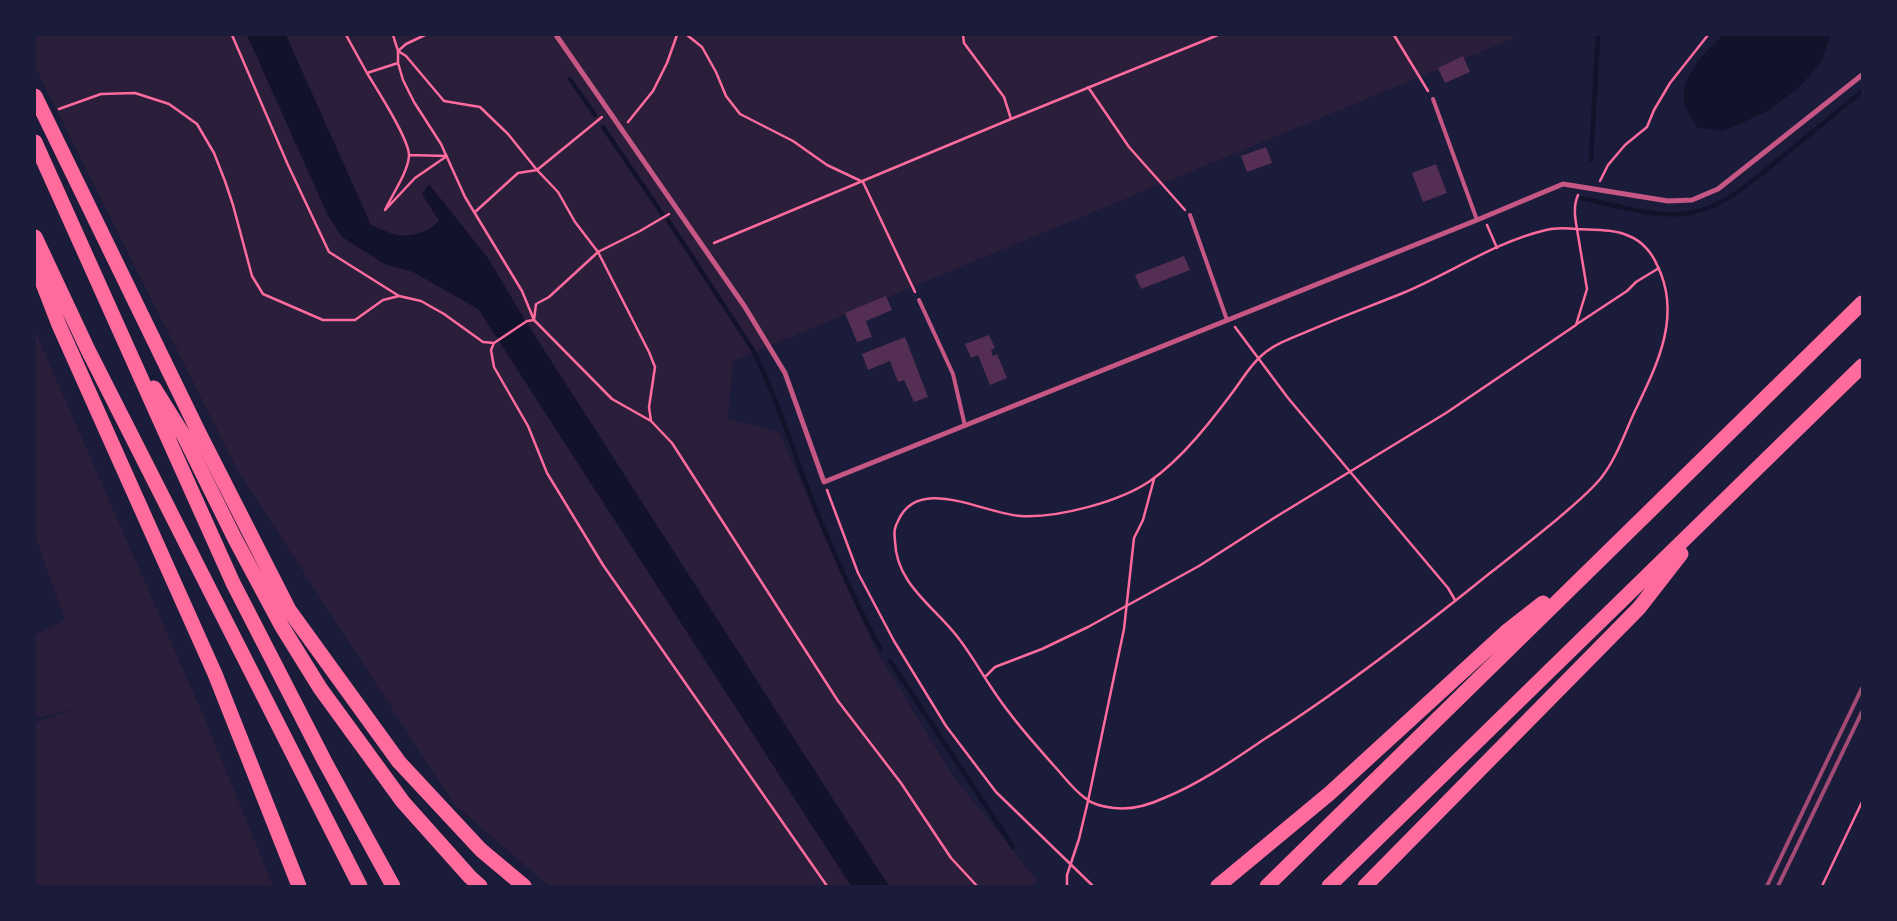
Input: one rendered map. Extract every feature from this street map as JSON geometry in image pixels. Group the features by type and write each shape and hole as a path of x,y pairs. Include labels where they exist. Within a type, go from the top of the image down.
{"highway":[{"path":"35,96 200,435 288,610 399,762 481,850 524,886"},
{"path":"35,142 233,583 325,762 393,886"},
{"path":"35,237 88,350 360,886"},
{"path":"35,263 59,326 215,674 299,886"},
{"path":"1267,886 1862,302"},
{"path":"122,337 184,436 235,539 277,617 320,688 403,802 480,886"},
{"path":"1329,886 1862,366"},
{"path":"1365,886 1639,608 1717,508"},
{"path":"1218,886 1330,792 1506,632 1598,561"}],"street":[{"path":"556,35 745,307 784,372 824,482 1563,184 1668,201 1692,200 1718,189 1862,74"}],"lane":[{"path":"1433,99 1477,220"},
{"path":"1190,215 1228,320"},
{"path":"919,300 953,374 964,426"}],"path":[{"path":"232,35 288,165 330,252 399,296 420,301 444,314 483,342 494,343"},
{"path":"346,35 367,74 385,101 407,146 409,155 407,165 385,210 415,178 446,156"},
{"path":"393,35 398,51 398,62 406,88 446,156 465,197 522,292 534,320 612,399 651,421 672,443 838,701 901,783 952,858 976,885"},
{"path":"398,51 406,44 425,35"},
{"path":"622,129 653,91 677,35"},
{"path":"687,35 702,47 716,72 726,96 740,114 793,142 827,165 863,182 919,300"},
{"path":"963,35 964,43 1004,97 1011,119"},
{"path":"703,248 1218,35"},
{"path":"1394,35 1433,99"},
{"path":"1597,189 1608,165 1625,145 1647,127 1654,110 1670,83 1708,35"},
{"path":"398,51 406,56 444,101 480,107 508,134 537,170 558,192 575,222 598,252 655,367 649,407 651,421"},
{"path":"367,74 398,62"},
{"path":"1088,88 1129,147 1190,215"},
{"path":"53,112 101,94 135,94 169,104 197,124 214,153 225,181 252,276 263,294 323,320 356,320 383,300 399,296"},
{"path":"475,212 518,173 537,170 610,111"},
{"path":"409,155 446,156"},
{"path":"1576,325 1587,289 1575,219 1576,200 1581,187"},
{"path":"534,320 536,304 549,298 598,252 640,231 677,209"},
{"path":"1484,217 1497,248"},
{"path":"1559,228 1607,231 1630,236 1643,245 1654,258 1659,268 1666,290 1667,334 1662,351 1613,461 1601,478 1578,501 1456,601 1292,722 1195,782 1165,798 1135,808 1112,808 1088,802 1042,752 994,692 954,632 912,589 902,572 896,554 895,532 900,516 913,502 925,497 943,498 1018,516 1043,516 1112,500 1128,493 1154,478 1195,437 1263,354 1290,339 1408,291 1480,254 1497,248 1545,230 1559,228"},
{"path":"985,677 996,667 1042,649 1126,607 1199,566 1446,414 1659,268"},
{"path":"534,320 527,321 494,343 491,350 494,367 528,426 547,473 603,565 827,886"},
{"path":"1228,320 1288,398 1448,588 1456,601"},
{"path":"1062,886 1066,884 1088,802 1124,629 1134,538 1142,520 1154,478"},
{"path":"824,482 858,573 894,641 946,726 996,792 1093,886"},
{"path":"1822,886 1862,802"}],"shaded area":[{"path":"35,35 1521,35 733,361 728,419 779,432 875,648 951,773 1037,881 1031,886 549,886 454,804 237,469 35,67"},
{"path":"247,35 286,35 371,225 398,235 420,233 430,228 439,221 422,194 429,184 488,258 523,317 889,886 851,886 478,309 413,272 384,264 342,237 328,216"},
{"path":"1723,35 1830,36 1821,63 1797,89 1766,112 1723,131 1698,128 1686,107 1685,85 1701,57"},
{"path":"35,331 206,722 273,886 35,886 35,723 73,709 35,718 35,635 65,620 35,536"}],"building":[{"path":"1463,56 1470,72 1445,83 1438,68"},
{"path":"1266,147 1272,163 1247,172 1241,156"},
{"path":"1436,164 1447,193 1423,202 1412,173"},
{"path":"1184,256 1190,270 1141,289 1135,275"},
{"path":"886,296 892,310 866,321 872,337 857,342 845,313"},
{"path":"989,335 995,348 991,350 993,356 997,354 1007,378 990,385 978,355 971,358 965,344"},
{"path":"905,337 928,397 914,402 904,380 898,382 890,361 868,370 862,354"}],"waterway":[{"path":"1591,160 1598,35"},
{"path":"570,79 595,115"},
{"path":"1582,198 1631,209 1668,214 1696,212 1711,207 1738,192 1862,91"},
{"path":"603,127 663,215"},
{"path":"668,220 753,350 776,402 821,523 870,631 881,649"},
{"path":"890,661 1013,847"}],"railway":[{"path":"1767,886 1862,688"},
{"path":"1778,886 1862,712"}]}
